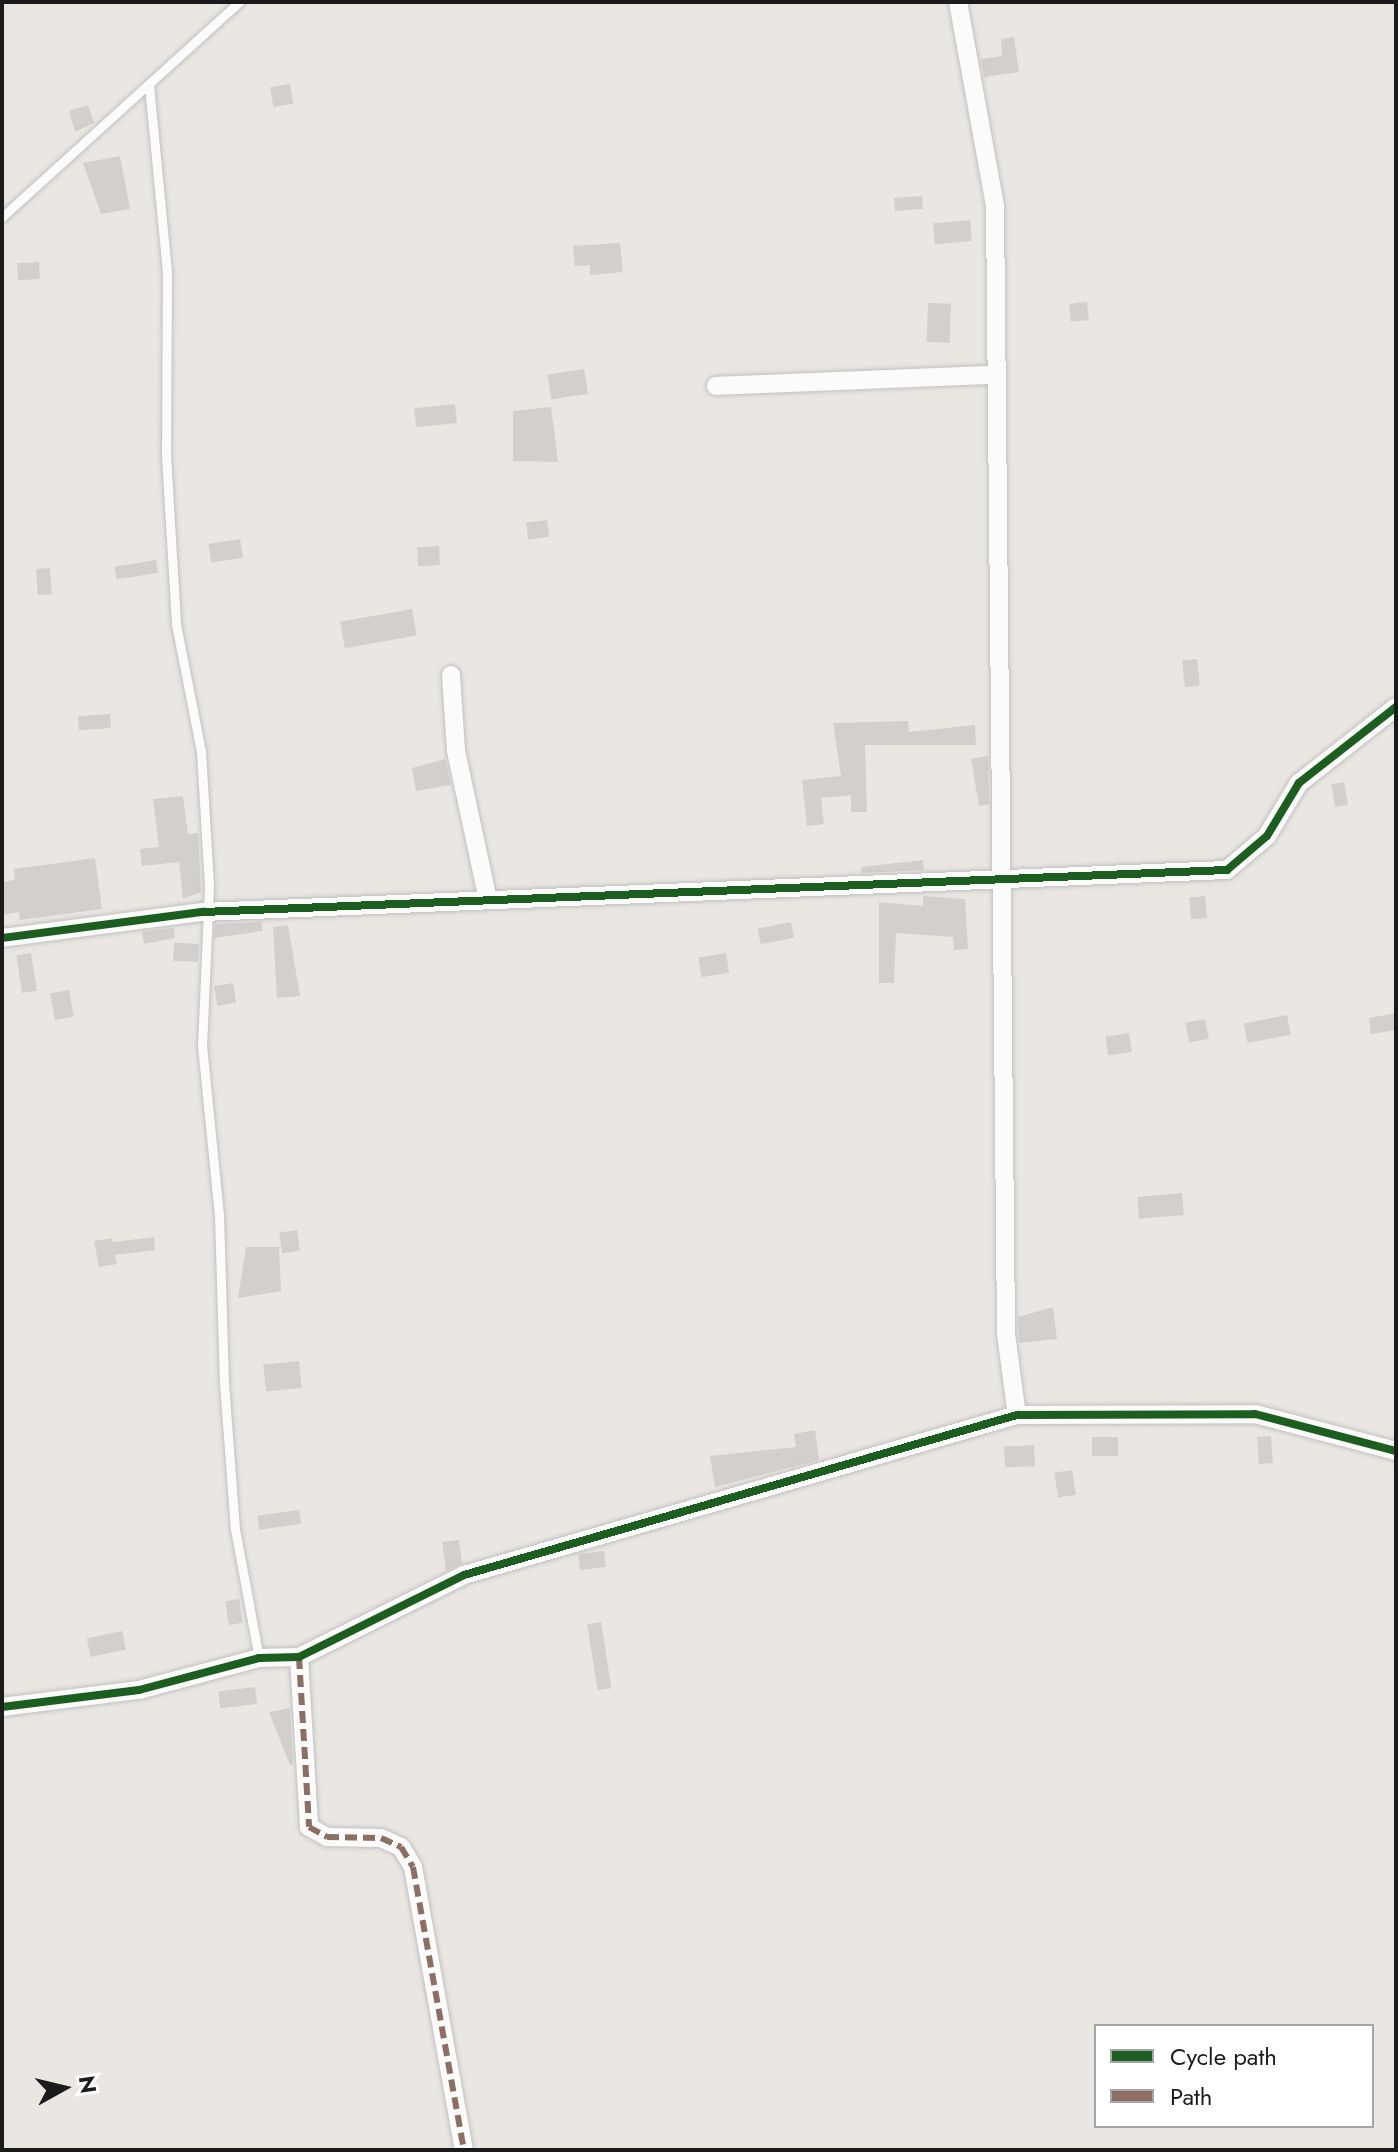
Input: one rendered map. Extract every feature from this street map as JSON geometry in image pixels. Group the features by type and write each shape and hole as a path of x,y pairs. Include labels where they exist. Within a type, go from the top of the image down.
{"street":[{"path":"958,2 995,206 991,375 1006,880 1006,1334 1017,1415"},
{"path":"716,386 991,375"},
{"path":"451,675 456,751 488,900"},
{"path":"2,938 203,912 1227,870 1267,836 1299,783 1396,707"},
{"path":"2,1707 139,1690 259,1658 299,1657 464,1575 1017,1415 1255,1414 1396,1451"},
{"path":"299,1657 309,1827 327,1837 381,1838 401,1847 413,1867 464,2150"}],"lane":[{"path":"2,217 239,2"},
{"path":"149,85 167,271 166,455 176,624 201,751 209,887 203,912 202,1045 235,1529 259,1658"}],"building":[{"path":"1014,37 1019,72 984,77 981,59 1002,56 1001,39"},
{"path":"290,84 293,104 273,107 270,87"},
{"path":"88,105 94,123 75,132 69,111"},
{"path":"120,156 130,209 101,214 83,163"},
{"path":"922,196 923,209 895,211 894,198"},
{"path":"970,220 972,241 935,244 933,223"},
{"path":"620,243 623,272 590,275 590,265 575,266 573,246"},
{"path":"39,262 40,279 18,280 17,263"},
{"path":"1087,302 1089,320 1071,322 1069,304"},
{"path":"928,303 951,304 950,343 927,342"},
{"path":"584,369 588,394 551,399 547,375"},
{"path":"455,404 457,423 416,427 414,408"},
{"path":"551,407 558,462 513,461 513,411"},
{"path":"547,520 549,537 528,539 526,523"},
{"path":"240,539 243,558 211,563 208,544"},
{"path":"439,546 440,565 418,566 417,547"},
{"path":"156,560 158,573 117,579 115,567"},
{"path":"50,568 52,594 38,595 36,569"},
{"path":"412,609 417,636 345,648 340,622"},
{"path":"1197,659 1200,686 1185,687 1182,661"},
{"path":"110,714 111,728 79,730 78,716"},
{"path":"908,721 909,732 975,725 976,745 865,745 867,812 851,812 851,795 821,798 824,824 807,826 802,780 841,776 833,723"},
{"path":"988,756 989,804 979,806 971,759"},
{"path":"445,759 451,785 416,791 412,768"},
{"path":"1344,782 1348,805 1335,807 1331,784"},
{"path":"183,796 188,834 198,833 201,892 183,899 179,862 142,866 140,849 159,847 153,799"},
{"path":"95,858 102,909 20,920 19,912 2,915 2,882 15,880 14,869"},
{"path":"923,860 924,870 862,873 861,867"},
{"path":"923,896 965,899 968,949 954,950 953,937 896,933 894,983 879,983 879,902 923,906"},
{"path":"1205,896 1207,918 1191,919 1189,897"},
{"path":"261,922 263,931 214,938 215,924"},
{"path":"791,922 794,938 761,944 758,928"},
{"path":"288,925 300,996 277,998 273,927"},
{"path":"174,928 175,938 144,944 142,932"},
{"path":"174,943 199,944 198,962 173,961"},
{"path":"31,953 37,991 22,993 16,955"},
{"path":"726,953 729,973 701,977 698,957"},
{"path":"233,983 236,1003 217,1006 214,986"},
{"path":"69,990 74,1017 55,1020 50,993"},
{"path":"1396,1013 1396,1030 1371,1034 1369,1018"},
{"path":"1287,1015 1291,1035 1248,1043 1244,1023"},
{"path":"1205,1019 1209,1039 1189,1042 1185,1023"},
{"path":"1129,1033 1132,1052 1108,1056 1105,1037"},
{"path":"1182,1193 1184,1215 1139,1219 1137,1197"},
{"path":"297,1230 300,1251 282,1253 279,1233"},
{"path":"154,1237 155,1250 115,1255 117,1264 99,1267 94,1241 112,1238 115,1253 113,1242"},
{"path":"246,1247 279,1247 281,1291 238,1298"},
{"path":"1053,1307 1057,1339 1019,1343 1018,1317"},
{"path":"299,1361 302,1388 266,1392 263,1365"},
{"path":"815,1430 819,1460 715,1487 710,1456 796,1447 794,1434"},
{"path":"1271,1436 1273,1463 1259,1464 1257,1437"},
{"path":"1092,1437 1118,1437 1118,1456 1092,1456"},
{"path":"1034,1445 1035,1466 1005,1468 1004,1447"},
{"path":"1072,1470 1076,1495 1058,1498 1054,1473"},
{"path":"299,1510 301,1524 259,1530 257,1516"},
{"path":"459,1540 462,1563 446,1571 442,1542"},
{"path":"604,1551 606,1567 580,1570 578,1554"},
{"path":"239,1599 243,1623 229,1625 225,1601"},
{"path":"601,1622 611,1688 598,1690 587,1624"},
{"path":"122,1631 126,1650 91,1657 87,1638"},
{"path":"255,1687 257,1704 220,1708 218,1692"},
{"path":"290,1708 293,1764 290,1765 269,1712"}],"marked path":[{"path":"299,1657 309,1827 327,1837 381,1838 401,1847 413,1867 464,2150"}],"cycle path":[{"path":"2,938 203,912 1227,870 1267,836 1299,783 1396,707"},
{"path":"2,1707 139,1690 259,1658 299,1657 464,1575 1017,1415 1255,1414 1396,1451"}]}
